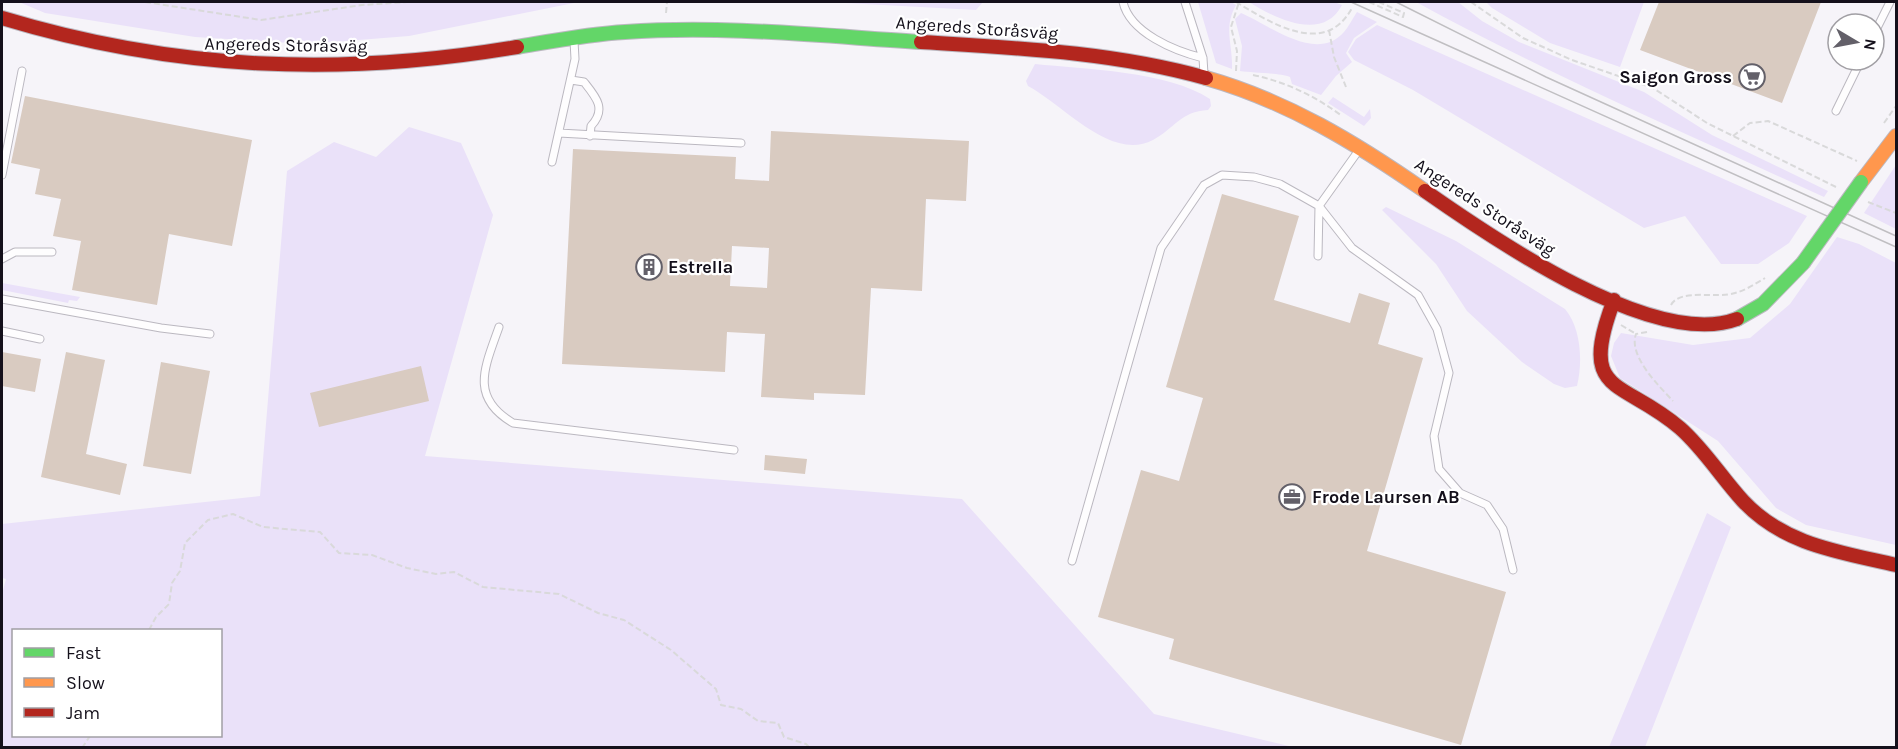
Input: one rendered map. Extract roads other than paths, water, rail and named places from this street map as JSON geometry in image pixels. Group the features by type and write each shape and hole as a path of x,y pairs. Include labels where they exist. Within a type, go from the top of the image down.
{"street":[{"name":"Angereds Storåsväg","path":"2,18 118,49 193,61 256,65 320,67 410,63 574,38 665,30 735,31 1061,51 1122,59 1231,85 1303,115 1360,147 1525,258 1614,300 1666,320 1696,326 1710,326 1746,316 1773,298 1803,263 1896,135"},
{"path":"1614,300 1600,343 1601,364 1610,381 1679,428 1744,501 1770,525 1785,535 1806,543 1896,565"}],"lane":[{"path":"1123,2 1129,16 1137,25 1183,53 1203,58"},
{"path":"1185,2 1203,58 1204,78"},
{"path":"552,162 575,58 574,38"},
{"path":"2,176 22,71"},
{"path":"1836,111 1855,72"},
{"path":"571,80 584,82 599,102 600,110 591,126 590,136"},
{"path":"560,133 741,143"},
{"path":"1318,256 1319,206 1360,147"},
{"path":"1072,561 1161,248 1204,185 1222,175 1254,177 1280,184 1319,206 1352,248 1419,296 1437,329 1449,373 1434,436 1439,469 1460,493 1487,505 1503,529 1513,570"},
{"path":"2,259 15,252 52,252"},
{"path":"2,299 161,328 210,334"},
{"path":"499,327 487,361 484,378 486,397 497,414 513,423 734,450"},
{"path":"2,331 40,339"}],"tram line":[{"path":"1351,2 1896,247"},
{"path":"1396,2 1546,77 1896,236"}],"place":[{"name":"Saigon Gross","path":"1752,77"},
{"name":"Estrella","path":"649,267"},
{"name":"Frode Laursen AB","path":"1292,497"}]}
